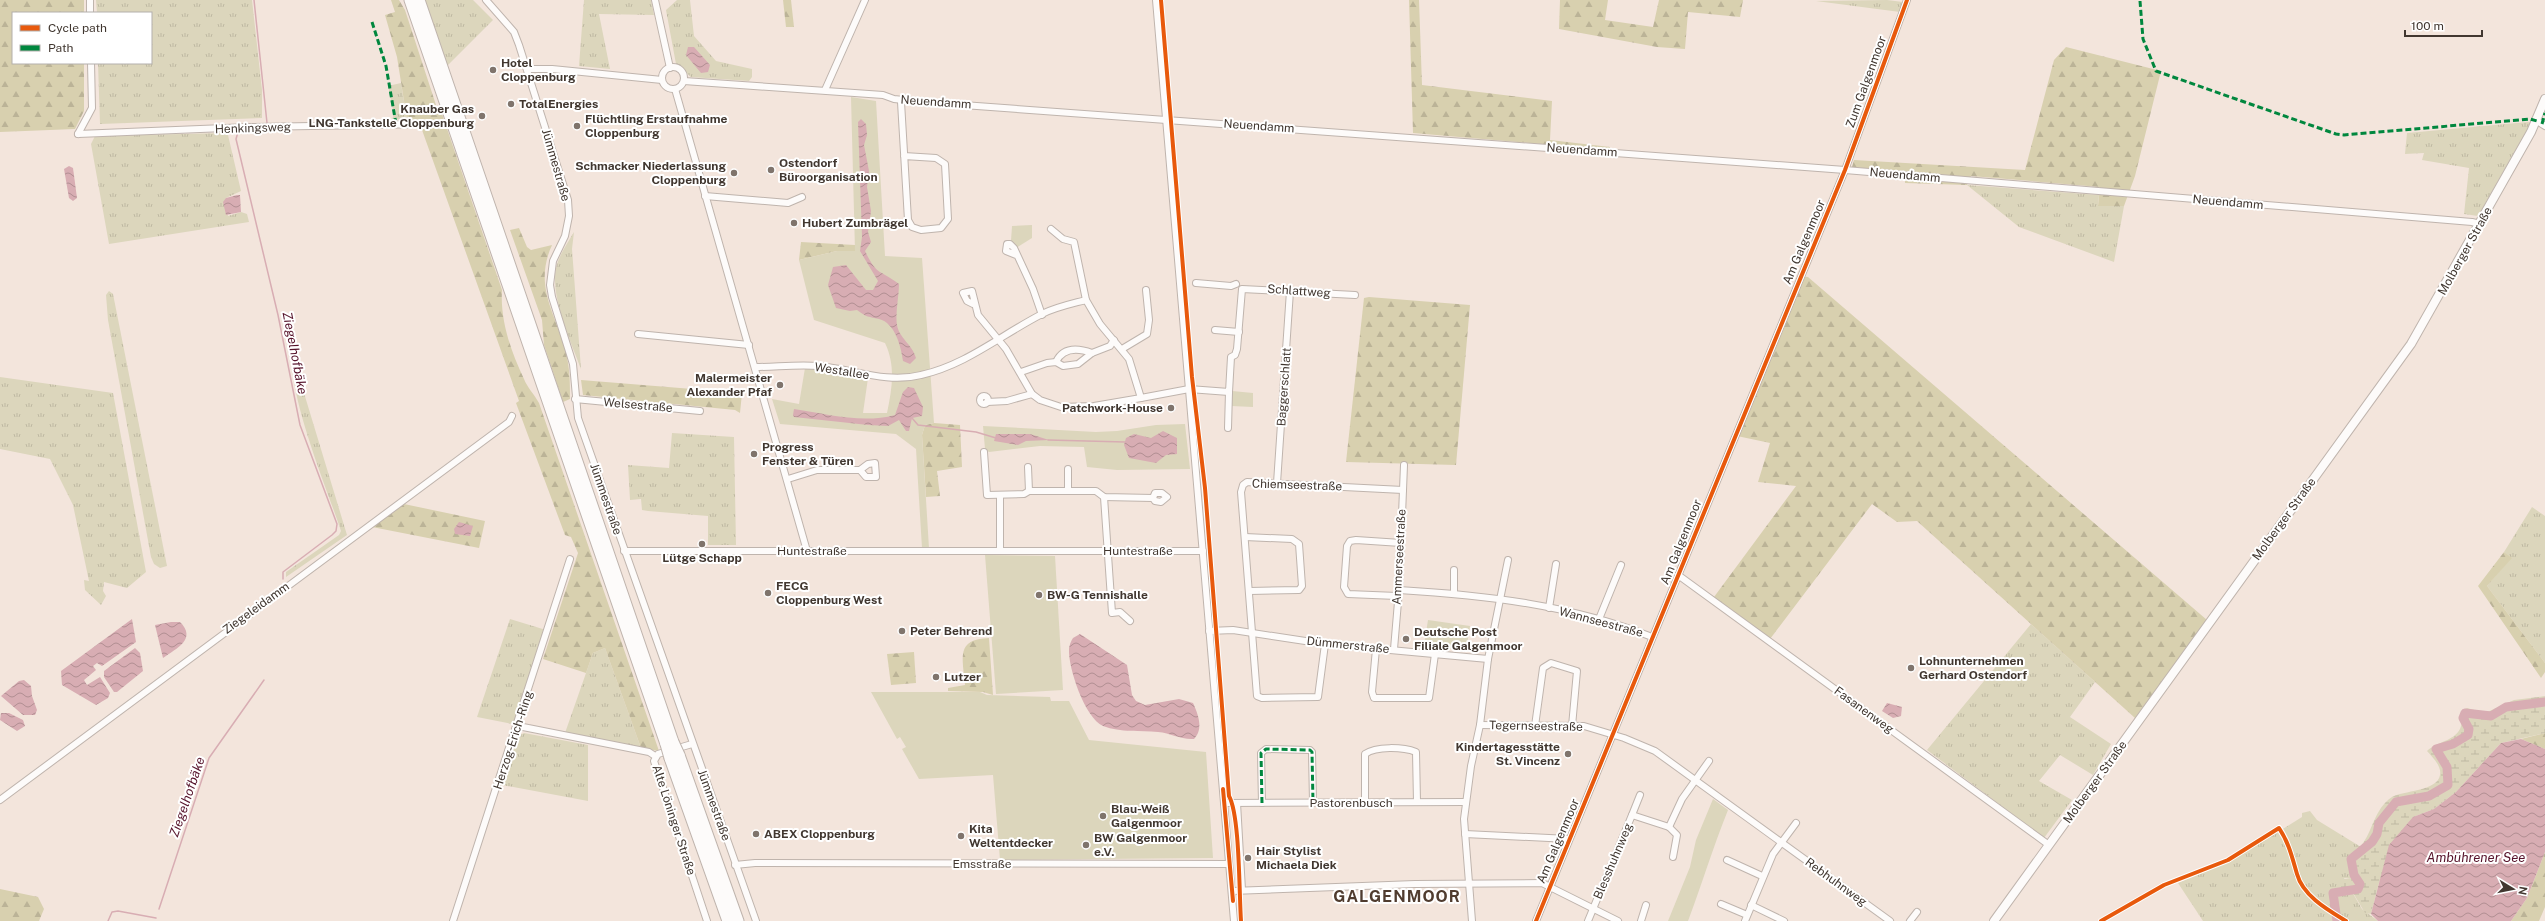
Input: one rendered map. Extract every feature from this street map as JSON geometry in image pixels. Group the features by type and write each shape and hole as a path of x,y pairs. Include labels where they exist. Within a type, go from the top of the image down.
{"highway":[{"path":"410,0 670,743"},
{"path":"419,0 670,743 728,921"},
{"path":"541,347 548,369 548,380"},
{"path":"674,757 738,921"}],"main road":[{"name":"Molberger Straße","path":"1994,921 2411,344 2537,122 2545,99"}],"street":[{"path":"90,0 90,12"},
{"path":"486,0 514,32 528,69 552,69 662,80"},
{"path":"655,0 670,68"},
{"path":"825,90 866,0"},
{"path":"1156,0 1234,921"},
{"name":"Zum Galgenmoor","path":"1845,170 1907,0"},
{"name":"Henkingsweg","path":"91,64 92,108 78,134 249,127 427,124"},
{"path":"670,68 677,68 682,71 684,81 681,87 675,89 665,86 662,80 665,71 670,68"},
{"name":"Jümmestraße","path":"528,69 568,200 569,216 564,236 553,260 550,285 552,297 573,364 575,399 578,418 692,744 756,921"},
{"name":"Neuendamm","path":"684,81 883,95 901,100 1845,170 2472,222 2480,224"},
{"path":"675,89 788,479 807,551"},
{"path":"901,100 904,156 908,220 912,226 921,230 941,228 948,219 945,164 936,158 904,156"},
{"path":"2537,122 2545,126"},
{"name":"Am Galgenmoor","path":"1536,921 1569,839 1614,735 1652,637 1845,170"},
{"path":"705,196 788,203 802,196"},
{"path":"1050,229 1063,239 1074,242 1086,300 1100,324 1122,349 1134,372 1141,398"},
{"path":"1016,255 1033,289 1036,303 1042,315"},
{"path":"1196,283 1232,286 1236,284"},
{"name":"Schlattweg","path":"1239,332 1242,289 1290,290 1355,295"},
{"path":"1122,349 1147,334 1149,320 1146,290"},
{"name":"Baggerschlatt","path":"1277,483 1290,290"},
{"name":"Westallee","path":"755,367 820,366 862,375 904,378 928,374 948,367 1042,315 1086,300"},
{"path":"973,304 978,315 999,340 1021,372 1032,394 1050,405 1061,407 1094,406 1189,389 1229,392"},
{"path":"1214,330 1239,332 1238,349 1231,357 1228,428"},
{"path":"638,334 749,345"},
{"path":"1021,372 1035,366 1056,362 1063,366 1072,366 1086,360 1092,353 1110,346 1114,340"},
{"path":"1056,362 1060,355 1071,350 1081,350 1092,353"},
{"path":"987,402 1007,401 1032,394"},
{"name":"Welsestraße","path":"575,399 700,411"},
{"name":"Ziegeleidamm","path":"0,800 509,422 512,416"},
{"path":"984,452 987,495 1024,494 1029,491 1096,491 1104,497 1153,498"},
{"path":"1028,466 1029,491"},
{"name":"Ammerseestraße","path":"1394,649 1401,543 1404,466"},
{"path":"1068,469 1068,491"},
{"path":"788,479 817,470 860,470"},
{"name":"Chiemseestraße","path":"1325,644 1318,697 1262,698 1257,696 1250,591 1240,492 1243,485 1247,482 1403,490"},
{"path":"1000,495 1000,551"},
{"path":"1104,497 1112,613 1120,612 1130,621"},
{"path":"1245,537 1292,539 1298,544 1299,551 1302,586 1299,590 1250,591"},
{"name":"Wannseestraße","path":"1401,543 1356,540 1350,541 1347,546 1344,588 1348,594 1454,594 1499,599 1599,619 1652,637"},
{"name":"Huntestraße","path":"624,551 1203,552"},
{"name":"Herzog-Erich-Ring","path":"453,921 518,726 570,559"},
{"path":"1472,921 1465,834 1465,802 1480,725 1488,659 1508,560"},
{"name":"Wannseestraße","path":"1549,608 1556,564"},
{"path":"1599,619 1621,565"},
{"path":"1454,570 1454,594"},
{"name":"Fasanenweg","path":"1678,576 2049,845"},
{"name":"Dümmerstraße","path":"1209,631 1252,632 1325,644 1376,649 1394,649 1488,659"},
{"path":"1376,649 1372,692 1374,698 1383,699 1429,698 1435,654"},
{"path":"1535,726 1543,668 1551,663 1577,671 1572,726"},
{"name":"Tegernseestraße","path":"1480,725 1572,726 1592,728 1614,735"},
{"path":"518,726 649,752 655,756"},
{"name":"Rebhuhnweg","path":"1614,735 1655,751 1890,921"},
{"name":"Alte Löninger Straße","path":"692,744 655,756 655,766 707,921"},
{"path":"1262,803 1261,753 1266,749 1310,750 1312,752 1314,802"},
{"path":"1365,803 1365,754 1370,750 1383,749 1416,752 1417,802"},
{"path":"1673,857 1677,835 1669,827 1682,799 1709,761"},
{"name":"Blesshuhnweg","path":"1588,921 1640,795"},
{"name":"Pastorenbusch","path":"1224,803 1465,802"},
{"path":"1237,803 1242,890"},
{"name":"Blesshuhnweg","path":"1632,815 1669,827"},
{"path":"1721,904 1746,918 1762,876 1781,842 1796,823"},
{"path":"1465,834 1569,839"},
{"path":"1727,860 1762,876"},
{"name":"Emsstraße","path":"735,865 755,863 1230,864"},
{"path":"1232,891 1542,883 1594,907 1618,921"},
{"path":"1641,921 1646,905"},
{"path":"1751,905 1784,921"},
{"path":"1910,921 1916,912"}],"green space":[{"path":"0,0 84,0 84,12 12,12 12,64 84,64 84,111 75,129 0,132"},
{"path":"96,0 252,0 262,90 262,118 100,124 98,64 152,64 152,12 97,12"},
{"path":"391,0 399,0 405,10 436,105 442,114 502,290 503,313 507,336 525,382 539,403 659,751 641,748 605,648 593,653 586,673 543,659 578,553 571,537 565,535 516,403 519,401 422,130 424,120 407,120 397,57 385,15 395,12"},
{"path":"425,0 473,0 493,20 447,66"},
{"path":"584,0 651,0 654,15 599,14 610,69 579,66"},
{"path":"677,0 690,0 694,36 716,61 752,69 752,77 749,81 691,77 676,64 666,10"},
{"path":"783,0 791,0 794,27 786,27"},
{"path":"1409,0 1419,0 1422,85 1552,101 1550,140 1610,147 1610,150 1413,133"},
{"path":"1560,0 1608,0 1605,20 1653,27 1659,0 1743,0 1740,17 1688,12 1685,49 1657,47 1559,29"},
{"path":"1887,0 1903,2 1900,12 1816,1"},
{"path":"2066,47 2161,71 2135,176 2124,206 2098,206 2100,187 1971,176 1967,185 1905,183 1905,172 1852,167 1854,160 2025,170 2054,60"},
{"path":"401,83 407,120 392,119 394,115 388,86"},
{"path":"851,97 876,101 885,256 922,258 934,423 925,425 922,435 929,548 922,548 916,449 896,434 780,424 772,399 799,404 805,368 868,378 863,413 887,413 892,369 891,360 885,343 814,320 799,260 837,251 855,251"},
{"path":"2528,122 2531,123 2478,216 2464,214 2469,168 2422,160 2424,153 2405,154 2407,133"},
{"path":"225,133 228,135 241,191 226,198 228,216 241,212 247,214 249,222 109,244 91,144 95,136"},
{"path":"1967,185 2099,195 2098,205 2124,206 2114,262 2019,227"},
{"path":"1032,225 1032,238 1016,248 1011,241 1012,226"},
{"path":"519,228 527,247 531,250 552,245 547,260 545,287 562,339 568,365 570,399 563,402 544,345 542,320 510,230"},
{"path":"574,232 572,249 581,369 562,319 556,292 555,279 559,259"},
{"path":"801,242 855,245 855,251 837,251 799,260"},
{"path":"1801,276 1808,277 2207,620 2135,718 1917,521 1897,522 1872,504 1770,639 1714,597 1796,486 1758,482 1770,443 1737,436"},
{"path":"109,291 113,294 167,566 160,568 154,564 151,557 108,320 106,295"},
{"path":"1369,297 1470,305 1456,465 1346,462 1364,298"},
{"path":"294,360 347,535 286,577 286,572 339,535 341,531 310,444 303,419 297,395 294,375"},
{"path":"0,377 113,393 146,572 127,588 104,582 103,591 106,596 101,605 85,590 84,580 89,581 73,505 50,459 0,449"},
{"path":"581,380 742,393 740,413 735,410 583,395"},
{"path":"1232,391 1253,393 1253,407 1231,406"},
{"path":"934,423 960,425 962,467 937,471 940,496 926,497 922,435 925,425"},
{"path":"1185,424 1190,469 1117,470 1087,467 1084,447 1040,446 989,452 985,449 983,426 1096,432 1117,431 1156,425"},
{"path":"672,433 734,437 736,545 708,545 708,516 642,510 641,499 630,500 628,465 669,468"},
{"path":"404,504 485,521 479,548 372,527"},
{"path":"2532,507 2545,516 2545,663 2487,586 2511,558 2504,552"},
{"path":"2504,552 2512,558 2487,586 2545,663 2545,672 2541,678 2478,586"},
{"path":"985,555 1055,556 1063,690 996,694"},
{"path":"510,619 546,630 516,723 512,724 477,717"},
{"path":"1428,620 1470,626 1466,651 1440,647 1440,643 1434,642 1433,647 1424,646"},
{"path":"2031,624 2095,682 2070,717 2111,744 2093,775 2060,755 2039,781 2072,800 2044,838 1927,750"},
{"path":"989,638 993,695 983,692 948,691 948,688 965,685 963,659 966,646 978,639"},
{"path":"605,648 641,748 565,733 593,653"},
{"path":"914,652 916,683 891,685 887,654"},
{"name":"Blau-Weiß Galgenmoor","path":"871,692 980,692 987,695 1050,697 1051,701 1069,701 1089,740 1206,752 1213,858 1000,860 993,775 919,779 902,749 906,747 900,737 897,739"},
{"path":"2545,696 2545,733 2501,743 2456,792 2434,809 2413,817 2379,883 2371,914 2365,913 2352,891 2340,892 2335,888 2340,879 2351,879 2347,859 2361,846 2377,814 2386,802 2392,797 2419,790 2433,784 2438,780 2440,768 2427,751 2451,738 2459,731 2462,724 2463,710 2467,708 2485,713 2514,700"},
{"path":"524,733 588,745 588,801 502,785 518,736"},
{"path":"2545,733 2545,749 2521,739"},
{"path":"1713,799 1728,810 1688,921 1668,921 1690,867 1696,840"},
{"path":"2310,811 2317,820 2361,847 2347,859 2351,879 2344,878 2362,909 2378,921 2203,921 2178,883 2231,861 2302,817 2302,813"},
{"path":"2545,852 2545,907 2539,921 2511,921 2527,898"},
{"path":"0,889 38,897 44,909 39,921 0,921"}],"water":[{"path":"688,47 694,47 710,65 708,72 701,73 686,55"},
{"path":"861,119 866,124 867,135 864,145 869,171 867,187 871,211 868,232 871,242 865,251 873,265 879,271 899,284 896,315 897,325 900,334 912,349 916,358 910,364 903,361 899,342 893,330 885,321 868,316 857,310 850,311 836,308 828,285 833,267 846,265 866,290 873,290 878,281 860,251 862,237 858,122"},
{"path":"69,166 73,168 77,198 73,201 69,198 64,169"},
{"path":"240,195 241,212 226,215 223,202 226,198"},
{"path":"908,387 914,388 923,407 922,416 912,418 909,431 906,431 899,420 888,426 794,417 793,415 794,409 845,417 870,419 883,418 895,415 903,392"},
{"path":"1163,431 1177,438 1177,454 1166,455 1156,463 1129,458 1124,445 1126,438 1134,434 1151,438"},
{"path":"996,434 1030,434 1049,440 1026,441 1018,445 994,441"},
{"path":"459,522 473,526 470,536 455,534 454,529"},
{"path":"132,619 136,642 102,666 97,663 93,666 96,670 84,680 87,685 100,677 110,693 108,698 96,705 62,685 61,671"},
{"path":"180,622 185,628 186,638 179,647 163,658 155,625"},
{"path":"1080,634 1127,665 1132,695 1136,701 1145,705 1179,699 1193,703 1199,721 1199,731 1194,739 1158,732 1117,730 1103,726 1096,721 1084,703 1071,668 1069,646 1073,638"},
{"path":"135,648 140,653 143,671 117,692 114,692 104,677 104,671"},
{"path":"24,680 31,686 32,696 37,710 35,715 23,715 1,696 19,681"},
{"path":"1887,703 1902,707 1901,716 1893,718 1882,711"},
{"path":"1,713 9,713 23,720 25,726 17,731 0,720"},
{"name":"Ambührener See","path":"2521,739 2545,749 2545,852 2527,898 2511,921 2378,921 2371,914 2389,845 2413,817 2434,809 2456,792 2501,743"}],"waterway":[{"name":"Ziegelhofbäke","path":"254,0 267,123"},
{"name":"Ziegelhofbäke","path":"268,132 238,132 236,139 278,315 300,425 337,524 336,531 332,535 283,572 283,579"},
{"path":"912,418 918,425 976,432 996,438"},
{"path":"1048,440 1125,442"},
{"name":"Ziegelhofbäke","path":"159,909 209,758 264,680"},
{"path":"2337,921 2333,893 2358,889 2360,884 2354,875 2351,859 2372,842 2377,834 2379,823 2396,802 2429,796 2448,785 2447,767 2436,749 2453,744 2468,735 2469,729 2463,718 2465,713 2491,716 2506,707 2545,702"},
{"name":"Ziegelhofbäke","path":"108,921 112,912 118,911 156,918"}],"marked path":[{"path":"2140,1 2143,39 2156,71 2336,134 2344,135 2530,119 2537,121"},
{"path":"372,22 386,66 396,124"},
{"path":"2542,124 2545,113"},
{"path":"1262,803 1261,753 1266,749 1310,750 1312,752 1313,802"}],"cycle path":[{"path":"1161,0 1192,377 1205,488 1229,796 1233,806 1237,837 1241,921"},
{"path":"1536,921 1845,170 1907,0"},
{"path":"1223,789 1233,901"},
{"path":"2101,921 2164,885 2228,860 2279,828 2288,845 2300,882 2310,896 2346,921"}],"place":[{"name":"Hotel Cloppenburg","path":"493,70"},
{"name":"TotalEnergies","path":"511,104"},
{"name":"Knauber Gas LNG-Tankstelle Cloppenburg","path":"482,116"},
{"name":"Flüchtling Erstaufnahme Cloppenburg","path":"577,126"},
{"name":"Ostendorf Büroorganisation","path":"771,170"},
{"name":"Schmacker Niederlassung Cloppenburg","path":"734,173"},
{"name":"Hubert Zumbrägel","path":"794,223"},
{"name":"Malermeister Alexander Pfaf","path":"780,385"},
{"name":"Patchwork-House","path":"1171,408"},
{"name":"Progress Fenster & Türen","path":"754,454"},
{"name":"Lütge Schapp","path":"702,544"},
{"name":"FECG Cloppenburg West","path":"768,593"},
{"name":"BW-G Tennishalle","path":"1039,595"},
{"name":"Peter Behrend","path":"902,631"},
{"name":"Deutsche Post Filiale Galgenmoor","path":"1406,639"},
{"name":"Lohnunternehmen Gerhard Ostendorf","path":"1911,668"},
{"name":"Lutzer","path":"936,677"},
{"name":"Kindertagesstätte St. Vincenz","path":"1568,754"},
{"name":"Blau-Weiß Galgenmoor","path":"1103,816"},
{"name":"ABEX Cloppenburg","path":"756,834"},
{"name":"Kita Weltentdecker","path":"961,836"},
{"name":"BW Galgenmoor e.V.","path":"1086,845"},
{"name":"Hair Stylist Michaela Diek","path":"1248,858"}],"district":[{"name":"GALGENMOOR","path":"1397,896"}]}
